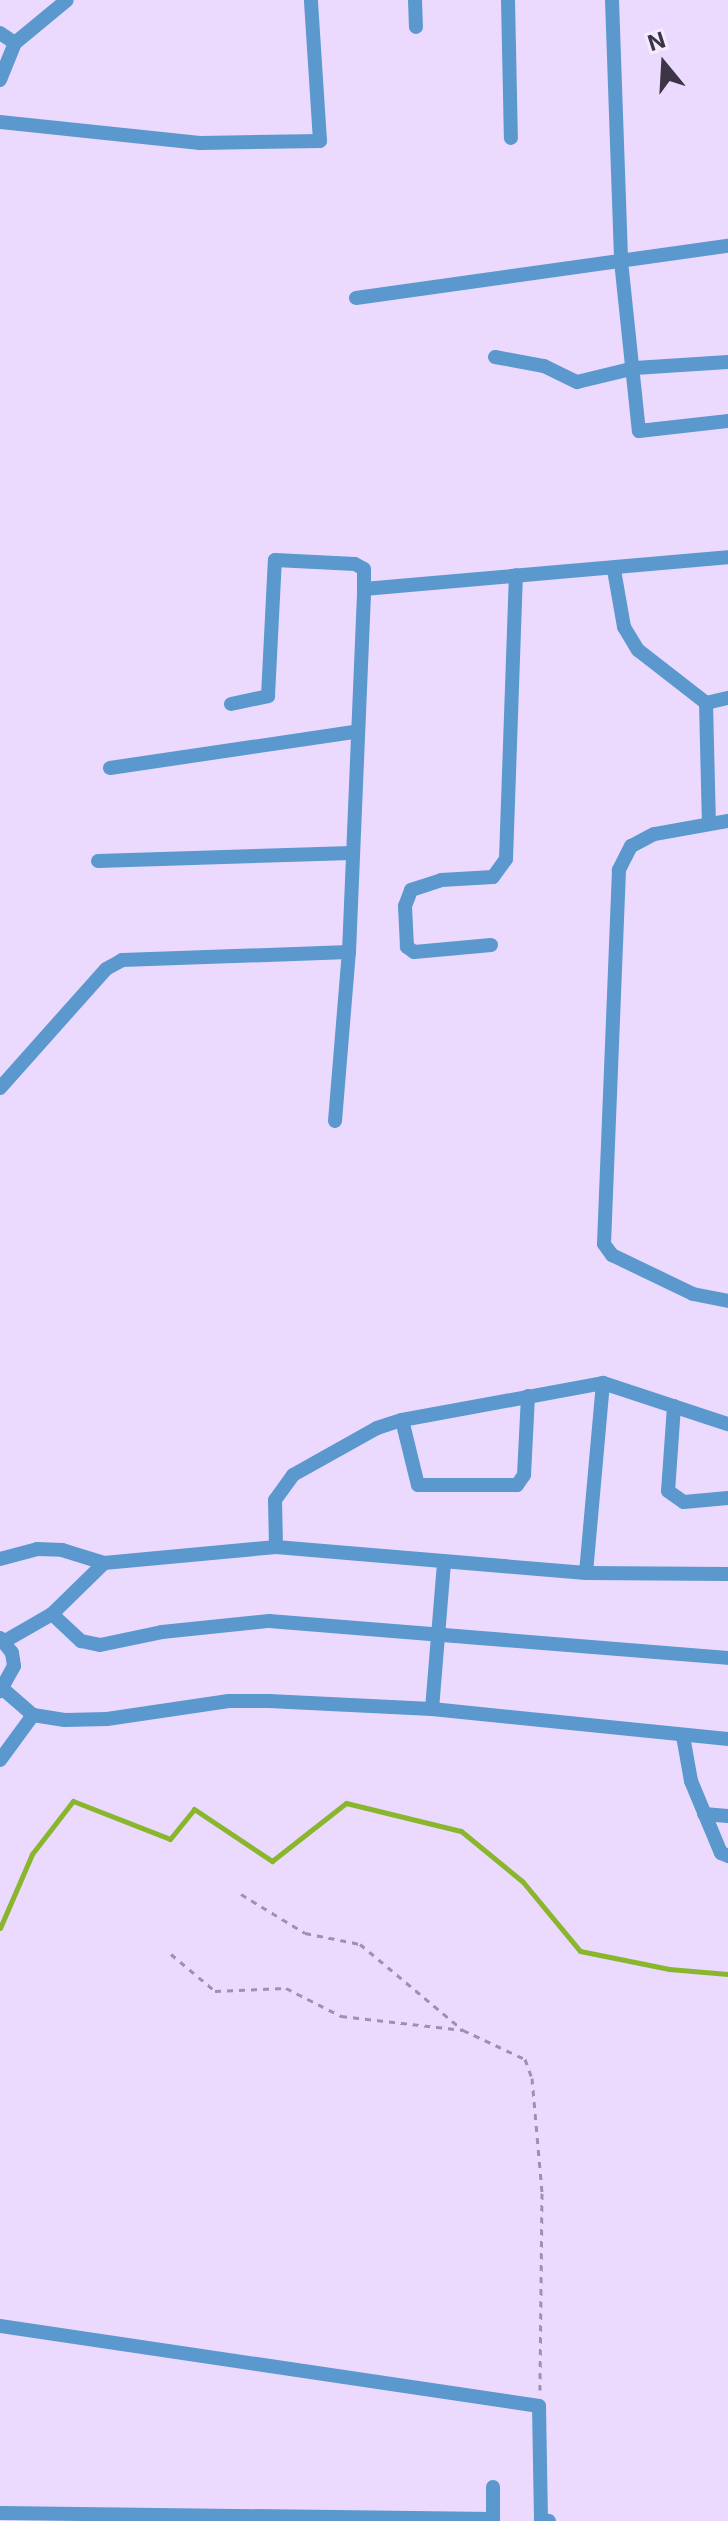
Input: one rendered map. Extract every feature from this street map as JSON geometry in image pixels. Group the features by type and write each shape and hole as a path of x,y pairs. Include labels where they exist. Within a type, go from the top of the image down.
{"street":[{"path":"0,80 15,43 67,0"},
{"path":"0,122 200,143 320,141 311,0"},
{"path":"415,0 416,27"},
{"path":"508,0 511,138"},
{"path":"612,0 621,261 635,368 639,431 728,421"},
{"path":"0,33 15,43"},
{"path":"356,298 728,246"},
{"path":"495,357 544,366 573,381 635,368 728,362"},
{"path":"364,589 516,575 614,570 728,557"},
{"path":"231,704 268,696 275,560 355,564 364,569 355,732 349,952 335,1121"},
{"path":"614,570 630,639 706,703 709,823"},
{"path":"491,945 414,952 407,947 405,906 411,890 441,880 493,877 506,859 516,575"},
{"path":"706,703 728,698"},
{"path":"110,768 355,732"},
{"path":"728,821 654,834 631,846 619,870 604,1244 612,1255 693,1294 728,1301"},
{"path":"98,861 352,853"},
{"path":"0,1088 106,969 122,960 349,952"},
{"path":"586,1573 603,1383"},
{"path":"276,1547 275,1500 293,1475 402,1420 603,1383 728,1424"},
{"path":"402,1420 418,1485 517,1485 524,1475 528,1396"},
{"path":"674,1406 668,1491 684,1502 728,1498"},
{"path":"0,1559 49,1550 104,1563 276,1547 586,1573 728,1574"},
{"path":"432,1709 444,1562"},
{"path":"104,1563 52,1614 2,1640 14,1666 2,1690 33,1715 107,1719 229,1701 432,1709 728,1739"},
{"path":"52,1614 81,1641 100,1645 162,1632 269,1621 728,1658"},
{"path":"0,1760 33,1715"},
{"path":"683,1736 691,1781 721,1853 728,1856"},
{"path":"704,1814 728,1816"},
{"path":"0,2326 539,2406 544,2521"},
{"path":"0,2513 493,2520 493,2487"}],"path":[{"path":"241,1894 305,1933 360,1944 463,2030 525,2059 532,2078 542,2193 539,2406"},
{"path":"171,1954 215,1991 286,1988 341,2016 463,2030"}],"waterway":[{"path":"0,1928 32,1854 73,1801 170,1839 194,1809 272,1861 346,1803 461,1831 523,1882 580,1951 669,1969 728,1974"}]}
